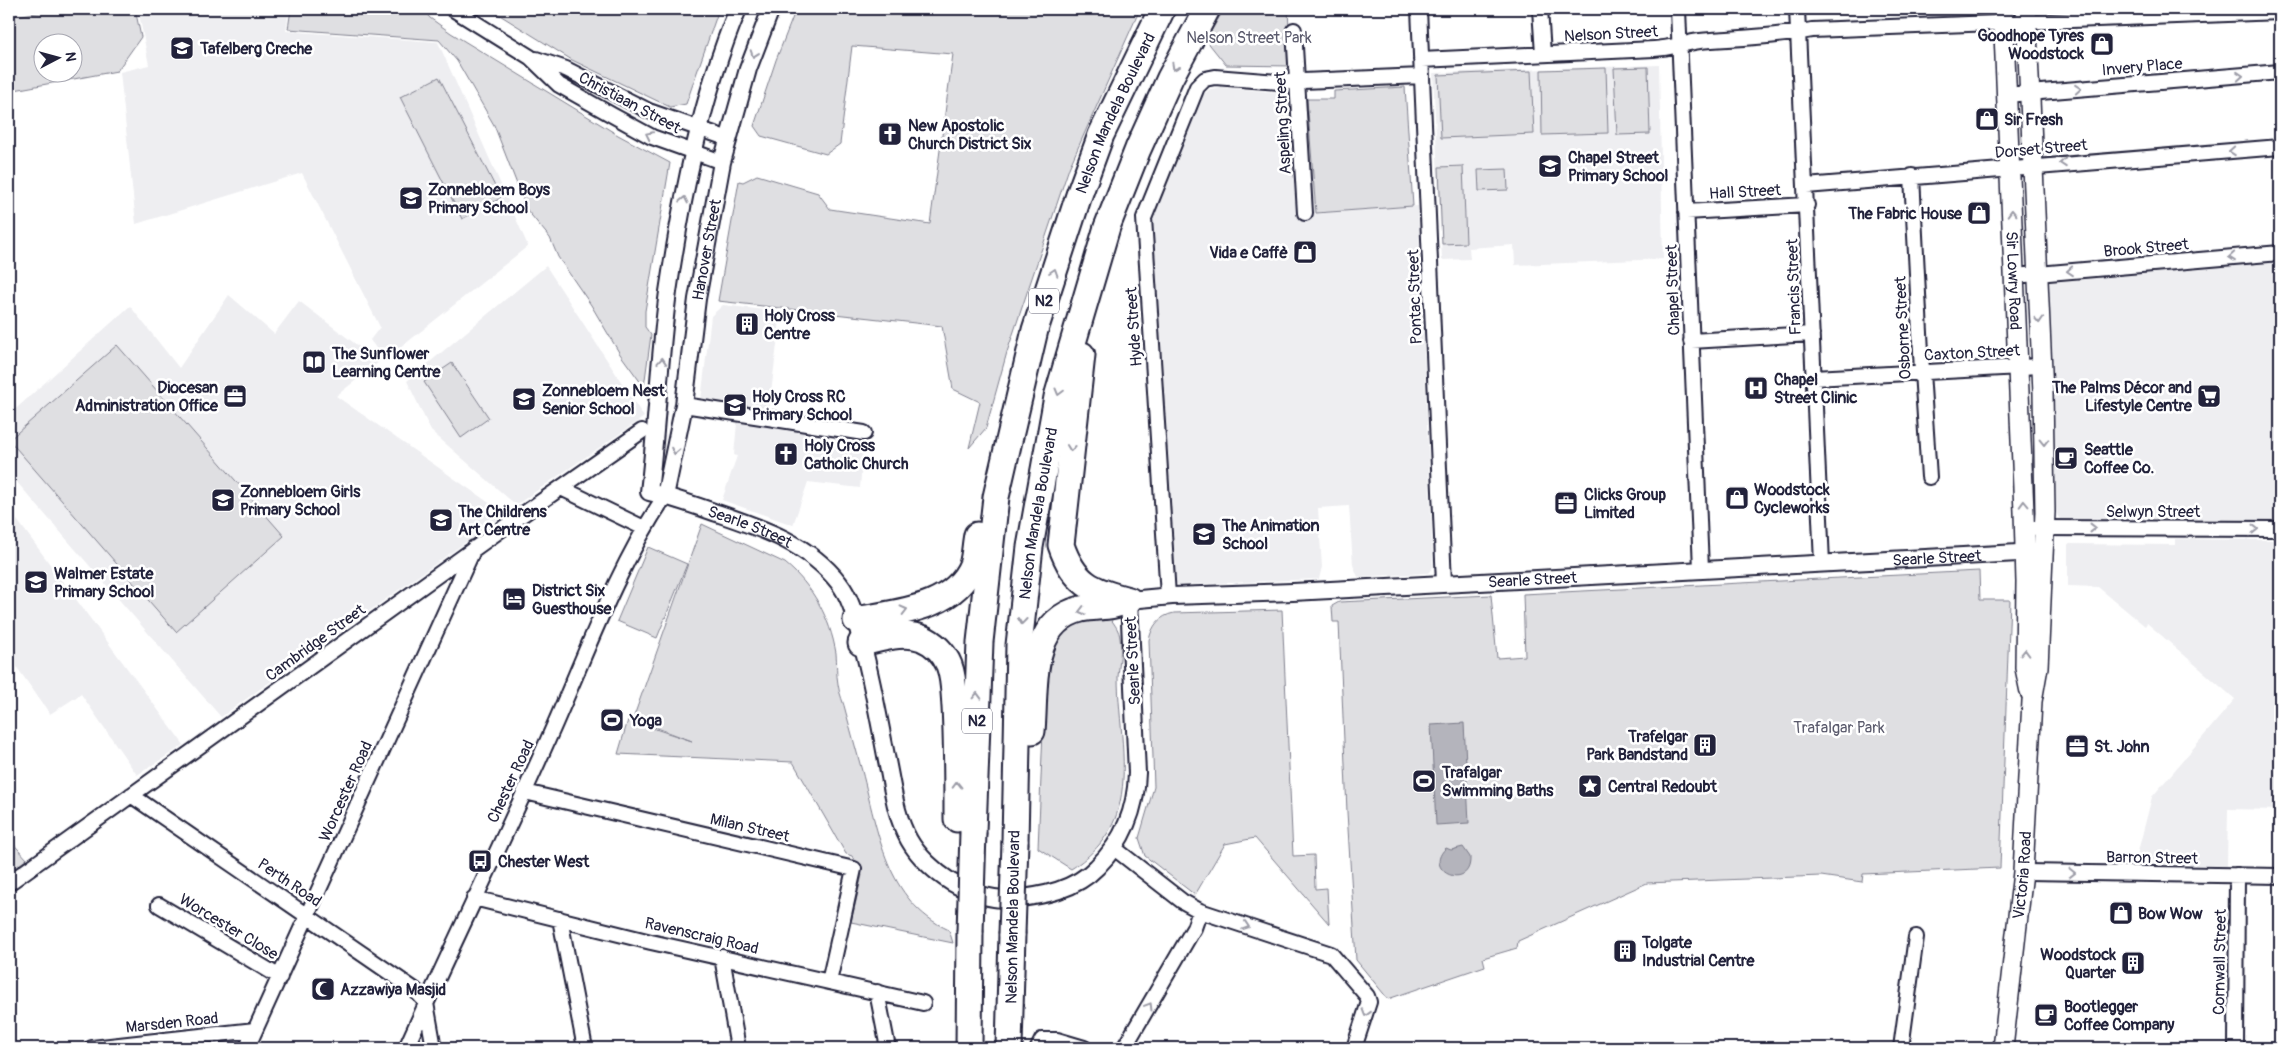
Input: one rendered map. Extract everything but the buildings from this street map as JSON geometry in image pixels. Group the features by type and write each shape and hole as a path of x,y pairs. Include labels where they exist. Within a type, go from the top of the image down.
{"highway":[{"name":"Nelson Mandela Boulevard","path":"969,1048 965,833 980,642 996,497 1035,330 1101,135 1162,9"},
{"name":"Nelson Mandela Boulevard","path":"1009,1048 1019,843 1019,646 1030,547 1057,397 1108,227 1138,149 1170,78 1207,9"},
{"path":"1108,227 1081,359 1061,545 1068,566 1081,581 1110,596 1129,600"},
{"path":"859,631 936,601 955,590 972,564 984,486 1008,386 1035,330"},
{"path":"1019,843 1039,649 1048,630 1062,618 1080,610 1118,606 1129,600"},
{"path":"859,631 898,636 909,635 922,638 932,643 941,652 948,664 953,678 965,833"}],"main road":[{"name":"Sir Lowry Road","path":"2026,15 2042,366 2044,528"},
{"name":"Sir Lowry Road","path":"2003,16 2025,528 2034,552"},
{"name":"Victoria Road","path":"2003,1048 2014,965 2023,872 2032,701 2025,668 2034,552 2044,528"}],"street":[{"name":"Christiaan Street","path":"454,9 530,57 559,84 574,93 652,137 694,154 722,162"},
{"name":"Hanover Street","path":"657,494 668,293 699,129 738,9"},
{"name":"Hanover Street","path":"657,494 684,405 697,299 722,162 748,69 770,9"},
{"name":"Pontac Street","path":"1419,9 1444,583"},
{"path":"1540,9 1543,54"},
{"name":"Chapel Street","path":"1678,9 1701,569"},
{"name":"Francis Street","path":"1797,9 1822,563"},
{"name":"Nelson Street","path":"1421,60 1679,47 1697,42 1812,30 2003,16 2280,12"},
{"name":"Aspeling Street","path":"1294,30 1305,213"},
{"name":"Christiaan Street","path":"530,57 566,69 649,111 728,139"},
{"name":"Invery Place","path":"2006,95 2280,72"},
{"path":"1297,80 1422,76"},
{"name":"Hyde Street","path":"1168,596 1144,218 1197,87 1205,79 1215,77 1279,82 1297,80"},
{"name":"Dorset Street","path":"1806,186 2280,147"},
{"name":"Osborne Street","path":"1912,176 1929,477"},
{"name":"Hall Street","path":"1686,212 1807,205"},
{"name":"Brook Street","path":"2014,276 2280,252"},
{"path":"1691,340 1812,334"},
{"name":"Caxton Street","path":"1814,378 2042,366"},
{"path":"684,405 864,434"},
{"name":"Cambridge Street","path":"9,883 474,548 642,431"},
{"path":"560,488 644,528"},
{"name":"Searle Street","path":"657,494 757,527 807,551 840,584 849,599 867,659 897,810 909,840 924,860 946,879 970,893 1002,899 1037,897 1074,884 1096,868 1114,848 1126,829 1136,790 1129,600 1168,596 2034,552"},
{"name":"Chester Road","path":"406,1048 474,898 525,792 584,655 644,528 657,494"},
{"name":"Selwyn Street","path":"2025,528 2280,529"},
{"name":"Worcester Road","path":"247,1048 474,548"},
{"name":"Milan Street","path":"525,792 854,869 829,982"},
{"name":"Perth Road","path":"131,796 416,990 426,1002"},
{"path":"1114,848 1182,902 1200,911 1330,954 1367,996 1369,1002 1354,1048"},
{"name":"Barron Street","path":"2023,872 2280,876"},
{"name":"Cornwall Street","path":"2236,1048 2237,875"},
{"name":"Ravenscraig Road","path":"474,898 651,942 923,1003"},
{"name":"Worcester Close","path":"159,905 280,977"},
{"path":"1124,1048 1194,928 1200,911"},
{"path":"560,918 585,1048"},
{"path":"1901,1048 1916,937"},
{"path":"722,957 738,1048"},
{"path":"877,992 888,1048"},
{"path":"426,1002 434,1048"},
{"name":"Marsden Road","path":"92,1048 255,1030"},
{"path":"1040,1044 1057,1040 1084,1048"}],"shaded area":[{"name":"Zonnebloem Boys Primary School","path":"138,9 289,9 286,31 438,42 528,246 385,360 370,340 380,327 302,173 136,224 120,72 149,65"},
{"name":"Chapel Street Primary School","path":"1659,65 1663,259 1515,265 1514,245 1469,248 1470,259 1442,260 1433,73"},
{"path":"1222,87 1272,92 1306,90 1316,213 1418,206 1433,567 1428,573 1358,577 1353,565 1349,506 1318,508 1322,567 1319,579 1179,585 1174,582 1152,215 1201,97 1210,89"},
{"path":"2280,258 2280,524 2068,522 2060,519 2057,515 2056,507 2048,283 2050,280"},
{"name":"Zonnebloem Nest Senior School","path":"546,266 644,417 516,505 431,431 407,381"},
{"name":"Zonnebloem Girls Primary School","path":"229,295 274,334 299,301 379,362 336,396 505,514 221,717 9,473 9,415 130,306 179,368"},
{"name":"Holy Cross RC Primary School","path":"723,305 781,312 767,425 864,437 860,488 808,482 793,525 722,500 737,456 734,455 737,423 699,417 711,316"},
{"name":"Walmer Estate Primary School","path":"9,509 184,745 137,775 81,694 50,714 9,656"},
{"path":"2175,539 2280,540 2280,810 2228,809 2227,866 2135,863 2152,797 2235,699 2147,623 2145,626 2098,587 2068,586 2068,544 2175,545"},
{"path":"1464,723 1469,823 1436,825 1431,725"},
{"path":"1463,847 1470,857 1469,868 1464,874 1457,876 1449,875 1443,871 1439,864 1440,857 1446,848 1451,850"}],"green space":[{"path":"59,9 135,9 141,37 117,71 82,77 82,32 32,32 32,82 58,82 9,91 9,15 22,15"},
{"path":"291,9 422,9 430,18 451,33 618,135 670,163 645,311 645,327 651,335 644,387 620,354 591,305 558,257 550,238 527,210 494,125 457,61 439,40 288,29"},
{"path":"490,9 719,9 686,104 670,107 572,60"},
{"path":"796,9 1140,9 1069,168 1007,352 986,428 969,448 980,402 953,389 942,326 718,301 739,181 743,182 757,175 818,193 830,209 930,224 953,54 852,46 840,144 826,154 761,136 754,126 776,60"},
{"name":"Nelson Street Park","path":"1224,9 1288,9 1291,66 1226,65 1206,40"},
{"path":"1648,67 1650,134 1617,135 1614,68"},
{"path":"1606,68 1608,133 1542,135 1541,70"},
{"path":"1531,71 1534,134 1441,138 1438,75"},
{"path":"439,77 501,198 462,219 400,97"},
{"path":"1405,87 1413,206 1316,213 1307,99 1334,99 1334,91"},
{"path":"1463,166 1466,243 1442,244 1439,167"},
{"path":"1507,169 1508,190 1479,191 1478,170"},
{"path":"117,345 284,536 176,632 9,440"},
{"path":"452,363 489,418 461,438 424,382"},
{"path":"702,524 785,563 812,592 825,615 833,640 839,691 873,818 888,862 898,883 911,902 928,917 949,930 953,943 851,922 862,875 852,856 846,854 793,762 618,754 628,720 692,741 633,719"},
{"path":"648,547 687,564 657,638 617,621"},
{"name":"Trafalgar Park","path":"1979,571 1980,600 2010,600 2000,868 1863,874 1862,882 1821,876 1647,883 1518,941 1517,948 1483,958 1485,966 1388,999 1356,960 1347,812 1339,622 1333,622 1332,606 1339,602 1491,595 1497,658 1525,656 1523,594"},
{"path":"1282,610 1293,856 1314,855 1315,889 1327,888 1329,924 1255,838 1225,844 1195,895 1145,856 1139,838 1154,787 1149,640 1154,626 1160,619 1174,613"},
{"path":"1080,618 1110,618 1119,635 1121,652 1118,693 1123,778 1118,810 1111,828 1100,844 1071,869 1038,848 1043,731 1041,718 1054,637"},
{"path":"9,839 27,859 9,872"}],"place":[{"name":"Goodhope Tyres Woodstock","path":"2102,44"},
{"name":"Tafelberg Creche","path":"182,48"},
{"name":"Sir Fresh","path":"1987,119"},
{"name":"New Apostolic Church District Six","path":"890,134"},
{"name":"Chapel Street Primary School","path":"1550,166"},
{"name":"Zonnebloem Boys Primary School","path":"411,198"},
{"name":"The Fabric House","path":"1979,213"},
{"name":"Vida e Caffè","path":"1305,252"},
{"name":"Holy Cross Centre","path":"747,324"},
{"name":"The Sunflower Learning Centre","path":"314,362"},
{"name":"Chapel Street Clinic","path":"1756,388"},
{"name":"Diocesan Administration Office","path":"235,396"},
{"name":"The Palms Décor and Lifestyle Centre","path":"2209,396"},
{"name":"Zonnebloem Nest Senior School","path":"524,399"},
{"name":"Holy Cross RC Primary School","path":"735,405"},
{"name":"Holy Cross Catholic Church","path":"786,454"},
{"name":"Seattle Coffee Co.","path":"2066,458"},
{"name":"Woodstock Cycleworks","path":"1737,498"},
{"name":"Zonnebloem Girls Primary School","path":"223,500"},
{"name":"Clicks Group Limited","path":"1566,503"},
{"name":"The Childrens Art Centre","path":"441,520"},
{"name":"The Animation School","path":"1204,534"},
{"name":"Walmer Estate Primary School","path":"36,582"},
{"name":"District Six Guesthouse","path":"514,599"},
{"name":"Yoga","path":"612,720"},
{"name":"Trafelgar Park Bandstand","path":"1705,745"},
{"name":"St. John","path":"2077,746"},
{"name":"Trafalgar Swimming Baths","path":"1424,781"},
{"name":"Central Redoubt","path":"1590,786"},
{"name":"Chester West","path":"480,861"},
{"name":"Bow Wow","path":"2121,913"},
{"name":"Tolgate Industrial Centre","path":"1625,951"},
{"name":"Woodstock Quarter","path":"2133,963"},
{"name":"Azzawiya Masjid","path":"323,989"},
{"name":"Bootlegger Coffee Company","path":"2046,1015"}]}
